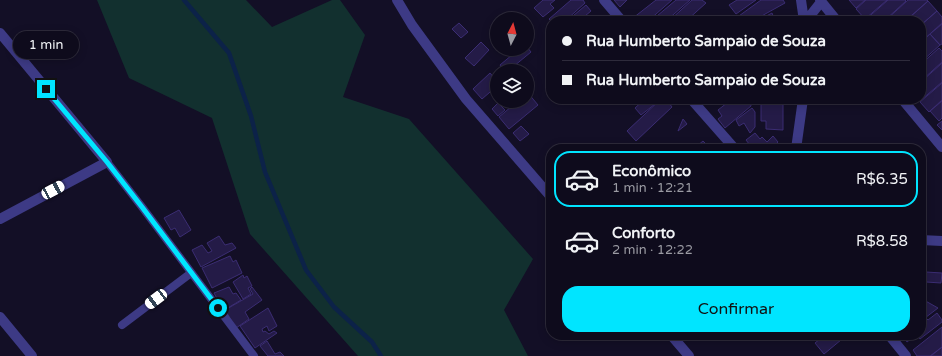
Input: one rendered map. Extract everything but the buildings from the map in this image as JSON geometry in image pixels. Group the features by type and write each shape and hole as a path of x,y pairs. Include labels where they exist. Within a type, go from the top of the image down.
{"street":[{"path":"397,0 412,25 466,99 546,191"},
{"path":"604,0 618,16"},
{"path":"801,0 804,16"},
{"path":"809,16 821,1 833,16"},
{"path":"0,33 107,162 0,219"},
{"path":"695,104 731,144"},
{"path":"797,144 802,104"},
{"path":"906,104 942,147"},
{"path":"926,240 942,241"},
{"path":"0,318 32,356"},
{"path":"675,340 689,356"},
{"path":"893,340 906,356"}],"lane":[{"path":"107,162 254,356"},
{"path":"122,325 191,273"}],"green space":[{"path":"97,0 246,0 272,27 332,0 340,0 365,35 343,97 409,119 533,259 504,310 528,356 358,356 250,234 212,118 129,78"}],"waterway":[{"path":"184,0 229,53 251,116 265,172 306,270 334,307 372,342 381,356"}],"route":[{"path":"46,89 107,162 218,308"}]}
